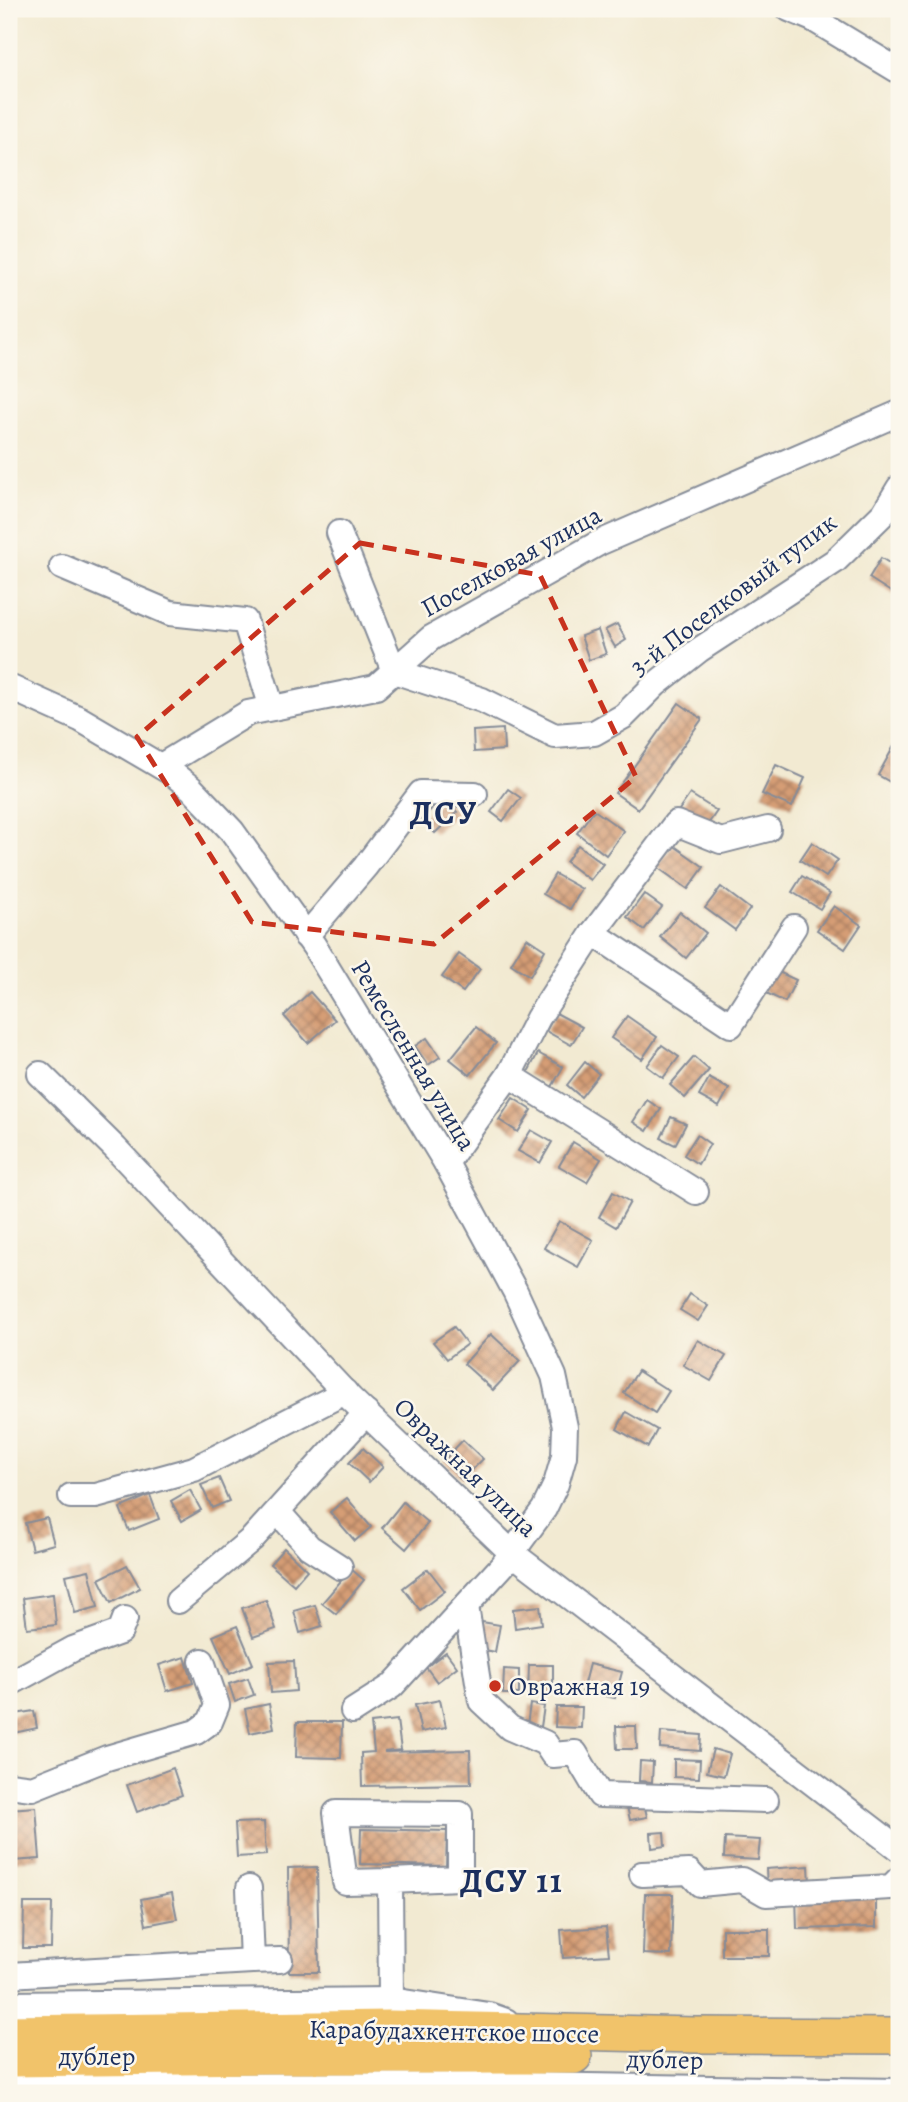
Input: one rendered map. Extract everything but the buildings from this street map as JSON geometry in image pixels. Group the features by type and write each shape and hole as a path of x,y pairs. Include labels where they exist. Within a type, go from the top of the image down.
{"highway":[{"name":"Карабудахкентское шоссе","path":"9,2033 389,2028 545,2044 899,2060"},
{"name":"Карабудахкентское шоссе","path":"9,2059 268,2056 545,2044 899,2036"}],"street":[{"path":"789,9 813,19 899,71"},
{"name":"Поселковая улица","path":"161,766 248,713 376,687 431,638 599,543 899,412"},
{"name":"3-й Поселковый тупик","path":"394,671 482,700 555,736 594,733 624,716 656,684 699,650 835,561 884,513 899,488"},
{"path":"339,533 394,671"},
{"path":"62,567 170,613 245,621 272,708"},
{"name":"Ремесленная улица","path":"9,687 80,719 161,766 191,788 232,831 306,936 446,1163 514,1292 554,1377 565,1427 564,1456 556,1484 544,1508 507,1559 391,1686 353,1711"},
{"path":"306,936 365,867 421,793 475,794"},
{"path":"446,1163 509,1075 538,1018 593,933 676,822 721,841 768,829"},
{"path":"593,933 731,1025 794,927"},
{"name":"Овражная улица","path":"40,1074 115,1148 507,1559 899,1849"},
{"path":"509,1075 695,1192"},
{"path":"71,1496 96,1496 194,1469 345,1392"},
{"path":"178,1601 253,1539 366,1413"},
{"path":"278,1511 309,1547 340,1567"},
{"path":"466,1606 481,1701 510,1728 545,1742 553,1755 575,1754 600,1795 766,1800"},
{"path":"9,1684 73,1649 120,1632 125,1619"},
{"path":"9,1785 32,1787 107,1758 196,1732 210,1722 216,1705 202,1661"},
{"path":"336,1813 460,1814 460,1878 390,1881 345,1882 336,1813"},
{"path":"642,1874 689,1872 700,1884 742,1880 766,1894 891,1887 899,1879"},
{"path":"390,1881 391,2000"},
{"path":"249,1888 252,1961"},
{"path":"9,1975 280,1960"},
{"path":"9,2004 391,2000 489,2015 545,2044 526,2089"},
{"name":"дублер","path":"9,2086 899,2091"}],"highlighted area":[{"path":"360,543 540,575 636,777 434,944 252,922 137,737"}],"place":[{"name":"Овражная 19","path":"495,1686"}],"district":[{"name":"ДСУ","path":"444,812"},
{"name":"ДСУ 11","path":"512,1880"}]}
